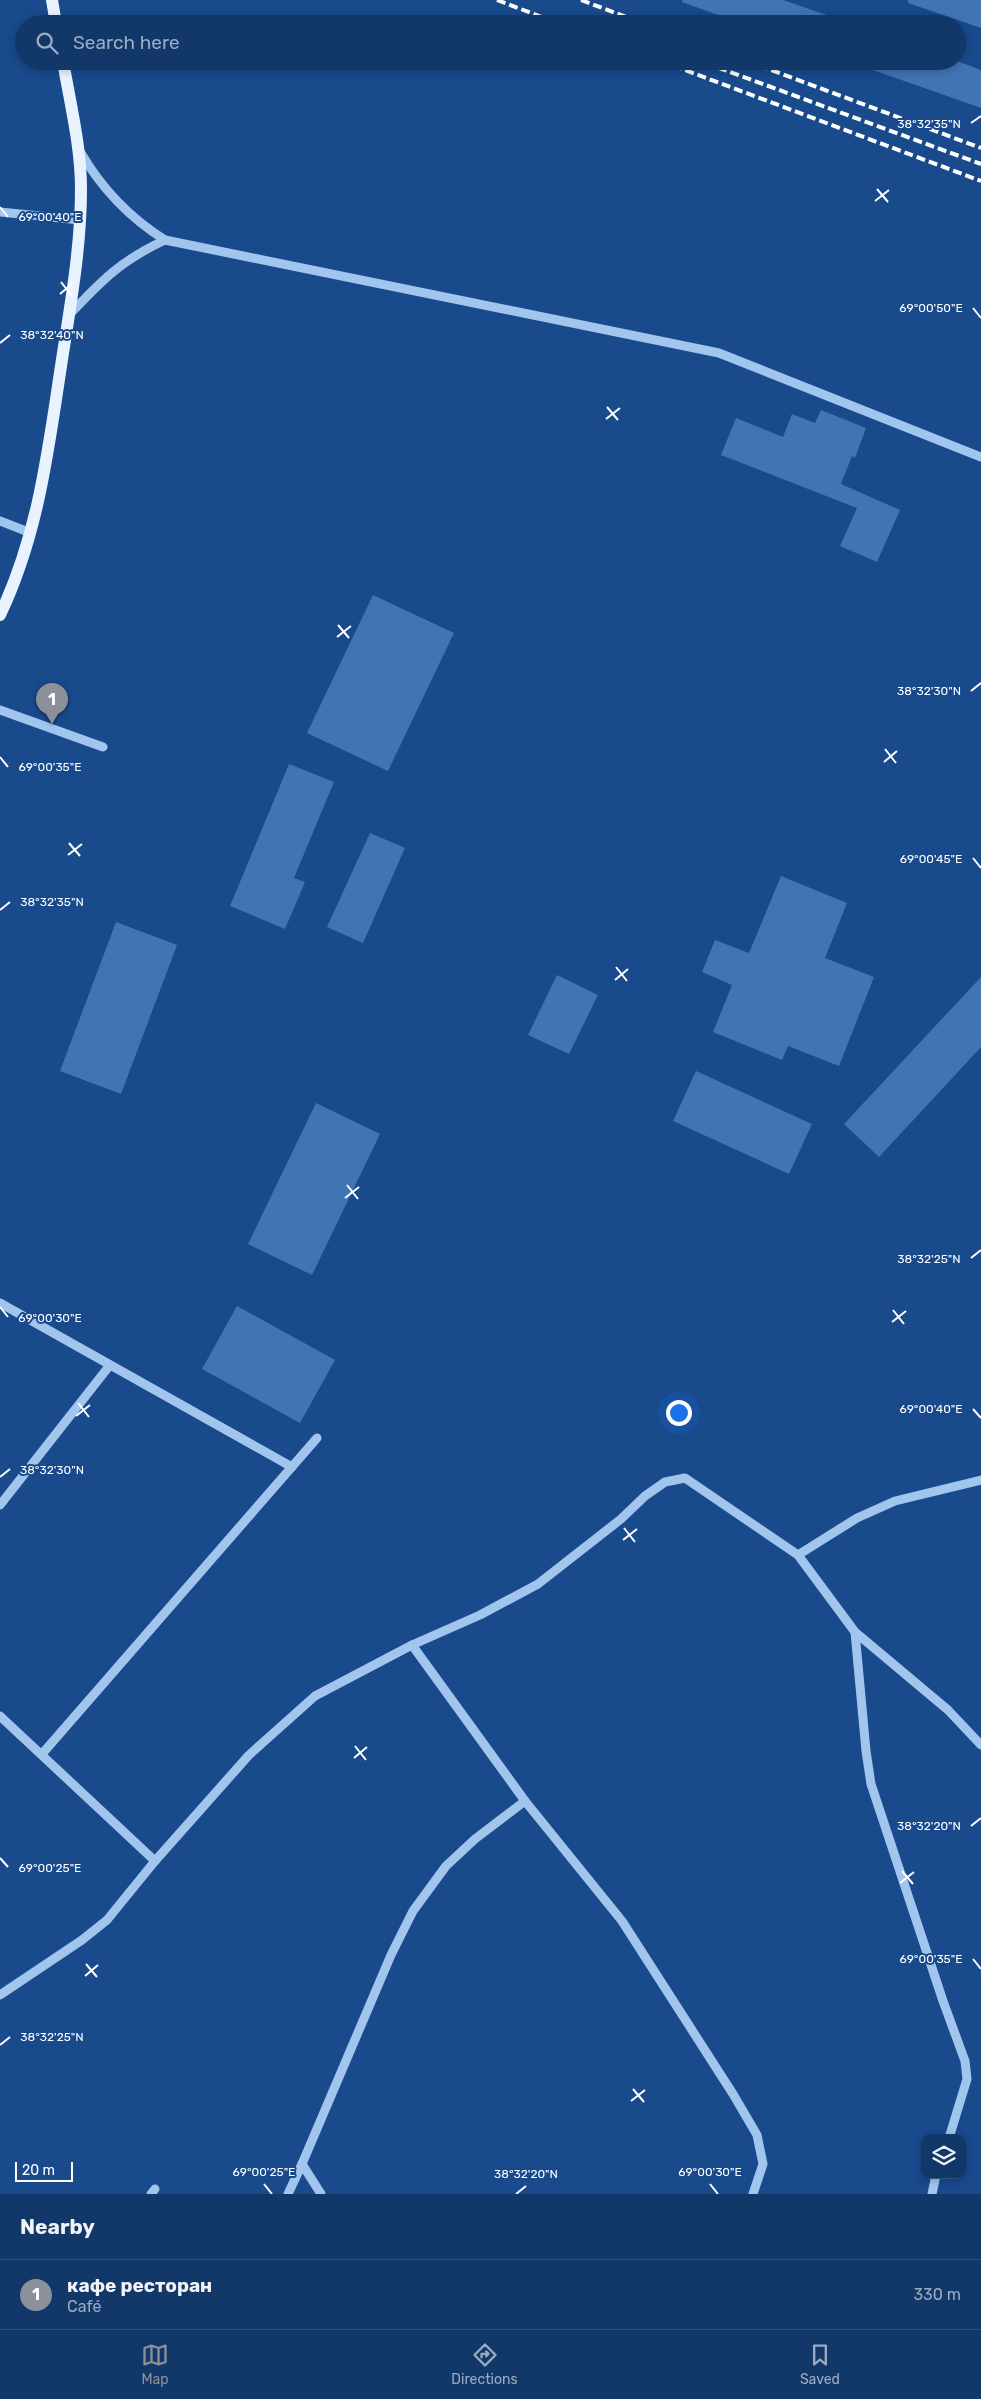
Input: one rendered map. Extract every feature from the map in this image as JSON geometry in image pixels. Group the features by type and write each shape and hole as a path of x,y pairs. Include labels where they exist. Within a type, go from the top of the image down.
{"main road":[{"path":"52,0 54,15"},
{"path":"0,615 31,533 43,486 71,313 80,220 81,187 78,149 65,70"}],"street":[{"path":"78,149 98,179 128,213 165,240 719,353 981,457"},
{"path":"0,212 80,220"},
{"path":"71,313 113,269 139,252 165,240"},
{"path":"0,521 31,533"},
{"path":"0,710 103,746"},
{"path":"0,1304 292,1467"},
{"path":"0,1505 110,1365"},
{"path":"42,1754 317,1438"},
{"path":"0,1995 82,1940 107,1920 155,1860 249,1755 315,1696 412,1645 480,1615 538,1584 621,1519 644,1496 665,1482 685,1478 798,1555 856,1632 948,1710 981,1745"},
{"path":"798,1555 857,1518 895,1502 981,1480"},
{"path":"856,1632 866,1751 871,1784 922,1934 942,2001 965,2061 967,2080 950,2134"},
{"path":"412,1645 525,1802 622,1921 733,2094 757,2136 763,2164 753,2194"},
{"path":"0,1716 155,1860"},
{"path":"288,2194 391,1955 413,1911 446,1866 475,1839 525,1802"},
{"path":"302,2164 321,2194"},
{"path":"932,2194 935,2179"}],"building":[{"path":"682,0 783,0 827,15 718,15 682,2"},
{"path":"908,0 981,0 981,28 966,23 966,15 943,15 908,3"},
{"path":"966,64 981,70 981,108 873,70 966,70"},
{"path":"821,410 866,428 855,458 852,456 841,484 900,510 877,562 840,546 857,508 721,455 736,418 783,437 792,414 815,423"},
{"path":"373,595 454,633 388,771 307,733"},
{"path":"289,764 334,782 294,878 305,882 285,929 230,906"},
{"path":"370,833 405,848 363,943 327,927"},
{"path":"781,876 847,903 825,958 874,977 839,1066 788,1046 782,1060 713,1032 732,985 702,972 715,940 749,953"},
{"path":"116,922 177,945 121,1094 60,1071"},
{"path":"557,975 598,995 569,1054 528,1035"},
{"path":"981,977 981,1047 879,1157 844,1124"},
{"path":"696,1071 812,1124 789,1174 673,1121"},
{"path":"316,1103 380,1134 312,1275 248,1244"},
{"path":"237,1306 335,1360 300,1423 202,1369"}],"railway":[{"path":"497,0 536,15"},
{"path":"581,0 621,15"},
{"path":"685,70 981,181"},
{"path":"725,70 981,164"},
{"path":"771,70 981,148"}],"place":[{"name":"кафе ресторан","path":"52,724"}]}
